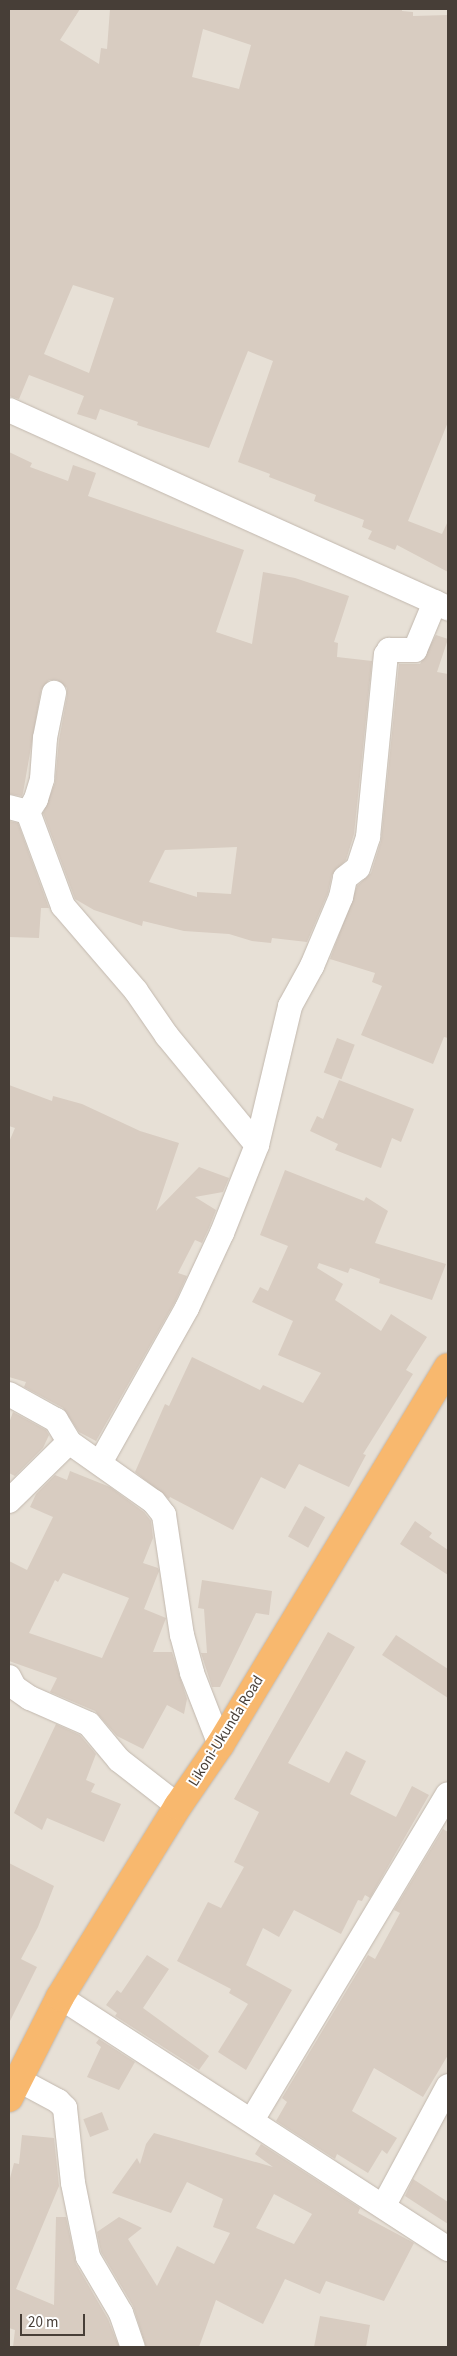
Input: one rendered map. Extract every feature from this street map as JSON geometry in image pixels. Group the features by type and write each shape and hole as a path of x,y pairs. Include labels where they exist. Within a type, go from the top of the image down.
{"highway":[{"name":"Likoni-Ukunda Road","path":"13,2088 60,1997 178,1806 220,1745 448,1367"}],"street":[{"path":"9,410 442,605 415,650 389,650 386,655 368,837 358,868 345,878 341,897 312,966 290,1006 257,1145 222,1233 187,1308 100,1463"},
{"path":"54,693 44,743 42,779 36,799 18,810 63,906 136,991 167,1036 257,1145"},
{"path":"9,1394 56,1420 69,1442 154,1502 164,1515 182,1635 192,1673 220,1745"},
{"path":"9,1501 69,1442"},
{"path":"9,1677 14,1687 30,1698 89,1724 119,1760 178,1806"},
{"path":"252,2120 448,1794"},
{"path":"60,1997 448,2248"},
{"path":"384,2205 448,2086"},
{"path":"13,2088 58,2101 65,2108 73,2183 88,2257 121,2313 133,2347"}],"shaded area":[{"path":"9,9 448,9 448,2347 9,2347"}],"building":[{"path":"9,9 80,9 60,40 99,64 101,48 107,49 110,9 402,9 402,11 413,12 413,16 448,15 448,422 408,521 442,534 448,521 448,572 397,545 395,550 368,539 372,531 362,527 364,520 314,501 316,495 269,477 270,474 238,462 273,361 248,351 209,448 137,425 138,422 100,409 96,420 77,414 84,396 29,375 19,399 9,396","holes":["203,29 251,45 239,89 192,77","73,285 114,298 89,373 44,354"]},
{"path":"9,452 32,463 30,467 68,481 73,465 96,473 88,496 244,550 216,632 252,644 263,572 295,578 349,596 334,642 338,643 337,657 372,661 354,834 346,860 332,875 328,893 307,942 272,938 271,943 252,941 229,934 184,931 143,921 142,926 94,910 75,899 43,813 55,783 59,740 67,696 67,688 57,680 49,680 41,690 22,796 9,794","holes":["237,847 231,894 197,892 197,897 149,882 165,850"]},
{"path":"436,635 448,639 437,672 448,674 448,1038 444,1037 433,1064 361,1035 382,986 372,982 375,973 330,959 357,886 371,873 381,841 399,664 420,664"},
{"path":"9,821 18,823 49,908 41,908 39,938 9,937"},
{"path":"337,1038 355,1045 341,1079 324,1073"},
{"path":"339,1080 414,1109 401,1142 392,1138 381,1168 335,1150 338,1144 310,1131 317,1116 323,1119"},
{"path":"9,1085 52,1101 53,1096 82,1104 140,1131 179,1143 156,1211 199,1167 229,1178 223,1192 195,1197 216,1210 209,1228 202,1243 195,1240 178,1273 187,1276 175,1302 96,1441 79,1432 63,1408 24,1387 26,1382 9,1377 9,1142 15,1128 9,1126"},
{"path":"285,1170 364,1201 366,1197 388,1211 375,1243 446,1264 432,1300 379,1283 380,1279 350,1268 348,1273 319,1263 317,1268 343,1284 335,1300 381,1331 391,1314 427,1337 406,1370 413,1374 363,1454 366,1455 349,1487 299,1464 285,1489 261,1477 233,1530 170,1497 169,1499 135,1472 165,1404 169,1406 192,1357 260,1390 263,1385 303,1403 321,1373 278,1355 293,1321 252,1302 260,1287 268,1291 288,1246 260,1235"},
{"path":"13,1412 46,1430 49,1435 43,1448 15,1476 9,1473 9,1423"},
{"path":"70,1471 110,1487 144,1512 151,1521 153,1538 143,1563 158,1568 159,1571 144,1609 166,1618 153,1652 172,1652 187,1699 184,1714 167,1705 143,1749 117,1736 95,1711 50,1692 57,1678 9,1661 9,1561 27,1570 53,1517 30,1507 36,1494 55,1475 67,1480","holes":["63,1573 129,1598 102,1658 29,1633 55,1580 58,1582"]},
{"path":"305,1506 325,1517 308,1548 288,1537"},
{"path":"415,1521 432,1533 429,1537 448,1550 448,1575 400,1544"},
{"path":"202,1580 272,1591 269,1615 256,1613 220,1687 212,1687 201,1653 207,1653 204,1609 198,1608"},
{"path":"328,1632 355,1647 288,1763 329,1783 346,1751 366,1761 350,1794 396,1817 412,1786 429,1795 370,1898 365,1895 362,1901 358,1900 341,1934 294,1910 279,1937 263,1928 246,1965 292,1990 246,2070 218,2052 248,2004 229,1993 231,1989 177,1961 208,1902 221,1908 244,1867 234,1862 259,1812 234,1799"},
{"path":"396,1635 448,1669 448,1698 382,1655"},
{"path":"56,1724 80,1735 96,1754 86,1780 95,1784 91,1792 121,1804 104,1842 47,1818 42,1830 14,1813"},
{"path":"443,1829 448,1832 448,2055 423,2097 374,2068 352,2111 397,2138 387,2154 382,2150 368,2173 337,2154 335,2159 276,2121 287,2102 282,2098 368,1955 375,1959 400,1913 394,1910"},
{"path":"9,1863 54,1886 38,1927 21,1959 37,1967 9,2023"},
{"path":"147,1955 169,1969 143,2008 209,2056 199,2070 115,2016 117,2013 106,2005 117,1990 121,1993"},
{"path":"99,2039 135,2062 119,2090 87,2077 101,2047 96,2043"},
{"path":"102,2112 109,2130 90,2137 83,2119"},
{"path":"154,2133 273,2167 255,2154 261,2144 360,2208 358,2213 414,2243 384,2301 326,2281 320,2294 285,2279 263,2324 216,2300 199,2347 146,2347 133,2306 101,2252 97,2232 119,2217 142,2228 128,2239 157,2286 177,2246 214,2264 230,2233 213,2227 223,2199 187,2182 171,2213 112,2193 137,2158 140,2164 146,2144","holes":["274,2194 312,2214 294,2244 256,2228"]},
{"path":"22,2135 54,2138 59,2186 16,2289 54,2305 56,2217 66,2217 76,2264 108,2319 119,2347 13,2347 15,2330 9,2328 9,2182 14,2163 19,2164"},
{"path":"413,2179 448,2202 448,2224 405,2196"},
{"path":"320,2316 370,2325 366,2347 314,2347"}]}
